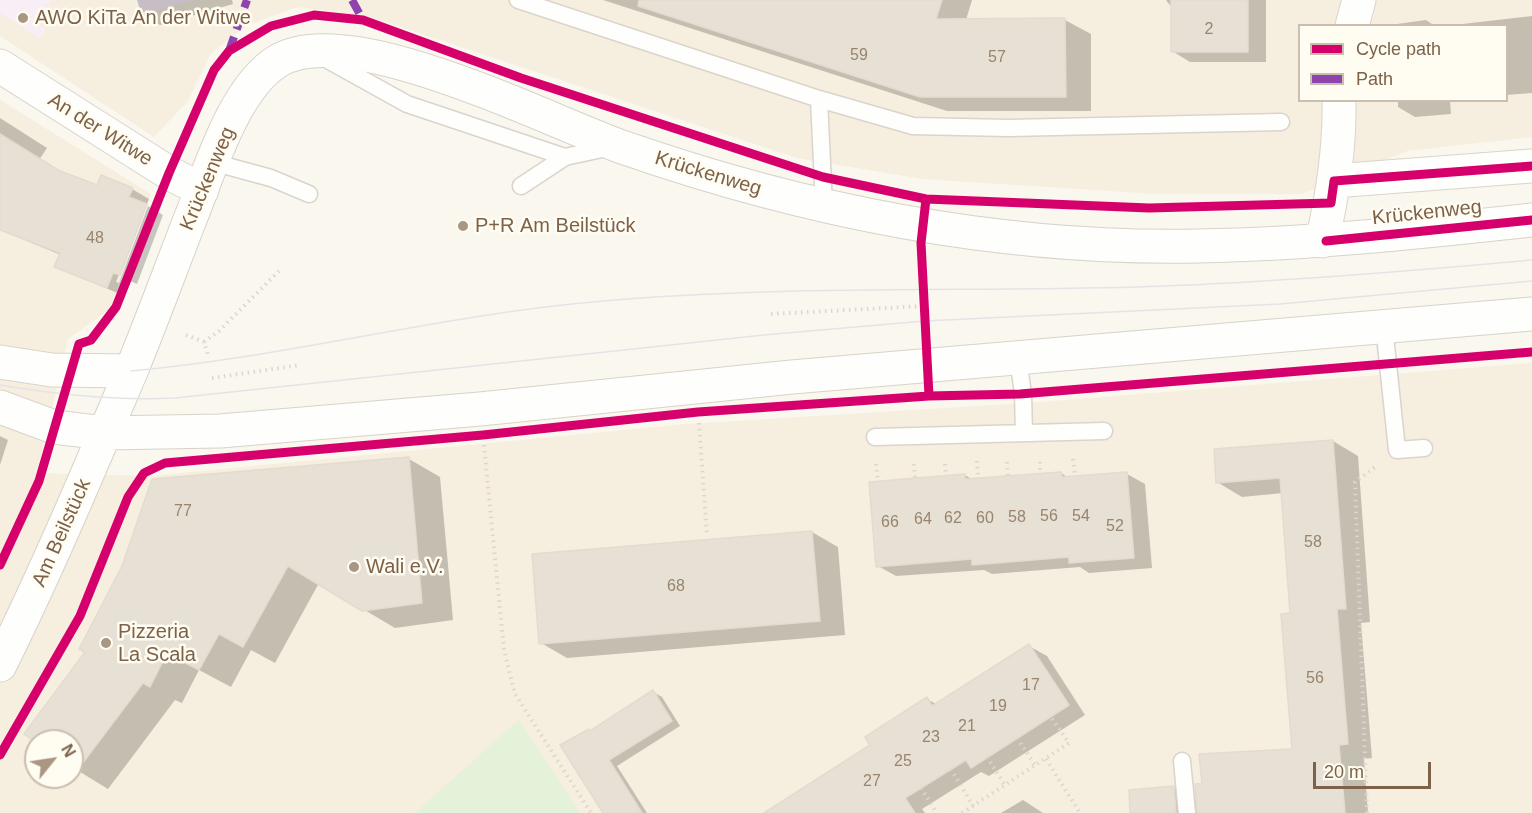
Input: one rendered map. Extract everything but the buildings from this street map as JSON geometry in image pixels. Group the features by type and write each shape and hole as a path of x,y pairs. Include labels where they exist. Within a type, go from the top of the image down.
{"main road":[{"path":"1334,0 1336,24"},
{"path":"1353,24 1359,0"},
{"name":"Krückenweg","path":"125,385 218,145 252,84 276,62 308,49 350,50 462,84 618,146 749,188 824,206 923,225 1076,243 1195,246 1322,241 1532,220"},
{"name":"An der Witwe","path":"0,66 169,173 207,176"},
{"path":"1322,241 1334,181 1339,132 1339,102"},
{"name":"Krückenweg","path":"1334,181 1532,166"},
{"path":"0,406 54,427 104,433 219,432 1018,358 1532,314"},
{"path":"0,362 125,385"},
{"name":"Am Beilstück","path":"0,664 36,592 125,385"}],"lane":[{"path":"518,0 819,99 913,126 1009,128 1281,122"},
{"path":"308,49 407,104 566,157"},
{"path":"819,99 824,206"},
{"path":"521,186 566,157 618,146"},
{"path":"207,176 270,178 309,194"},
{"path":"1384,326 1397,450 1424,448"},
{"path":"1018,358 1023,394 1024,434"},
{"path":"874,437 1104,431"},
{"path":"1182,761 1186,813"}],"path":[{"path":"204,342 219,331 279,271"},
{"path":"771,314 924,306"},
{"path":"182,334 204,342"},
{"path":"204,342 208,356"},
{"path":"212,378 300,365"},
{"path":"699,424 707,536"},
{"path":"483,435 504,650 515,694 591,813"},
{"path":"1367,813 1355,482 1397,450"},
{"path":"962,813 1069,743 1051,717"},
{"path":"1017,738 1035,765"},
{"path":"987,757 1005,785"},
{"path":"1046,759 1080,813"},
{"path":"951,769 973,806"},
{"path":"921,788 937,813"}],"shaded area":[{"path":"0,0 1532,0 1532,137 1407,151 1302,194 1156,194 923,179 797,158 367,16 297,7 248,25 211,53 188,101 154,137 0,36"},
{"name":"AWO KiTa An der Witwe","path":"0,0 51,0 36,22 46,30 40,38 0,13"},
{"name":"AWO KiTa An der Witwe","path":"136,0 194,0 140,15"},
{"path":"0,100 151,194 110,309 68,339 37,473 150,476 687,424 1028,403 1532,363 1532,813 0,813"}],"green space":[{"path":"519,720 580,813 415,813"}],"tram line":[{"path":"131,371 189,365 476,317 592,302 728,293 1137,287 1236,283 1532,260"},
{"path":"0,385 87,396 131,399 175,398 764,335 924,321 1280,304 1532,281"}],"marked path":[{"path":"229,51 247,0"},
{"path":"352,0 363,20"}],"cycle path":[{"path":"0,565 39,481 79,344 91,340 116,307 169,173 214,70 229,51 271,26 314,15 363,20 521,78 823,177 926,199 1149,208 1331,203 1334,181 1532,166"},
{"path":"926,199 921,243 929,396"},
{"path":"1326,241 1532,220"},
{"path":"0,755 80,616 128,497 144,473 165,463 483,435 698,412 929,396 1020,394 1532,352"}],"place":[{"name":"AWO KiTa An der Witwe","path":"23,18"},
{"name":"P+R Am Beilstück","path":"463,226"},
{"name":"Wali e.V.","path":"354,567"},
{"name":"Pizzeria La Scala","path":"106,643"}]}
